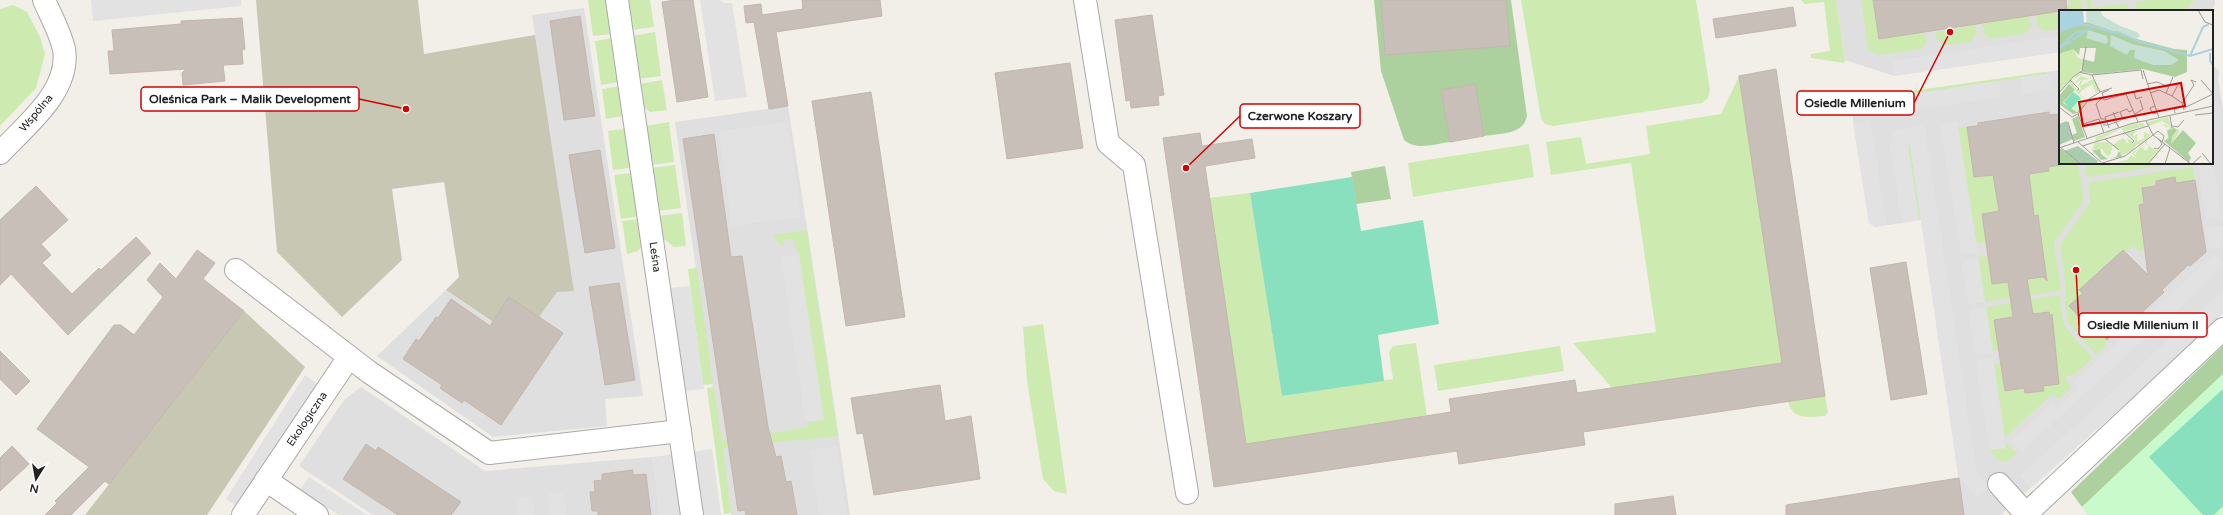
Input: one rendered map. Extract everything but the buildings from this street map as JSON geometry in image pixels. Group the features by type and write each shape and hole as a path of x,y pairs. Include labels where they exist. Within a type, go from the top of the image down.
{"street":[{"name":"Wspólna","path":"0,153 41,109 59,81 62,71 64,48 44,0"},
{"name":"Leśna","path":"617,0 692,515"},
{"path":"1085,0 1108,143 1134,165 1187,494"},
{"path":"236,270 349,357 489,453 680,432"},
{"path":"2000,484 2026,514 2223,329"},
{"name":"Ekologiczna","path":"243,515 349,357"},
{"path":"266,480 317,515"}],"shaded area":[{"path":"91,0 241,0 241,6 93,21"},
{"path":"256,0 418,0 424,54 535,35 574,291 557,292 539,317 509,297 493,322 446,290 459,277 444,182 392,189 402,260 342,317 277,252"},
{"path":"700,0 720,0 724,3 732,3 747,97 715,101"},
{"path":"1836,0 2215,0 2215,4 2212,10 2059,10 2059,52 1894,76 1845,60"},
{"path":"584,8 643,396 605,399 607,426 493,437 377,356 446,290 492,322 509,297 574,290 532,15"},
{"path":"2059,36 2059,52 1894,76 1892,61"},
{"path":"2213,66 2219,71 2218,78 2223,110 2223,312 2001,515 1964,515 1921,220 1875,227 1869,223 1850,100 2059,70 2059,164 2213,164"},
{"path":"2051,75 2053,89 2023,94 2021,77"},
{"path":"1999,81 2001,97 1873,116 1871,100"},
{"path":"788,106 850,515 731,515 675,122"},
{"path":"1870,120 1886,225 1875,227 1869,223 1853,123"},
{"path":"1957,121 1978,252 1961,254 1940,123"},
{"path":"788,122 801,217 732,226 719,131"},
{"path":"1924,125 1976,470 1990,488 1977,498 1959,478 1910,145 1908,145 1919,220 1902,223 1891,147 1893,130"},
{"path":"2213,162 2221,217 2206,219 2198,164 2213,164"},
{"path":"2222,225 2223,247 2209,249 2206,227"},
{"path":"2214,254 2223,263 2223,267 2165,323 2153,310"},
{"path":"799,255 824,420 806,422 781,257"},
{"path":"1978,257 1985,302 1969,304 1962,260"},
{"path":"690,286 704,389 684,391 670,288"},
{"path":"2223,290 2223,313 2139,392 2031,488 2020,476"},
{"path":"1986,307 1993,353 1976,355 1969,310"},
{"path":"244,311 305,367 207,515 85,515"},
{"path":"2147,316 2158,327 2022,451 2011,440 2053,402 2058,408 2079,388 2074,382"},
{"path":"1993,358 2006,448 1990,450 1976,360"},
{"path":"305,375 319,385 239,508 226,499"},
{"path":"361,387 485,471 653,457 660,515 373,515 299,466 344,400"},
{"path":"836,446 847,515 820,515 810,450"},
{"path":"712,449 721,515 660,515 653,457"},
{"path":"309,477 367,515 339,515 300,490"},
{"path":"563,492 566,515 550,515 548,494"},
{"path":"531,496 534,515 518,515 516,498"}],"green space":[{"path":"588,0 610,0 614,34 593,36"},
{"path":"626,0 650,0 654,27 631,30"},
{"path":"1374,0 1511,0 1527,116 1521,127 1510,132 1484,136 1475,84 1441,90 1450,142 1420,146 1404,140 1381,71"},
{"path":"1521,0 1696,0 1710,90 1708,98 1702,103 1553,126 1545,124 1541,119"},
{"path":"1801,0 1836,0 1845,60 1844,63 1811,58 1811,54 1830,51 1824,2 1805,4"},
{"path":"1861,0 1873,0 1879,39 1925,33 1927,42 1922,49 1878,55 1868,49"},
{"path":"1961,0 1972,0 1977,33 1971,42 1945,45 1937,40 1935,32 1965,27"},
{"path":"1978,0 1997,21 2029,16 2031,26 2027,33 1990,39 1983,33"},
{"path":"2070,0 2081,0 2083,10 2068,10 2067,6 2071,5"},
{"path":"2086,0 2091,0 2092,8 2127,3 2129,10 2088,10"},
{"path":"2149,0 2193,0 2187,10 2137,10 2135,2"},
{"path":"13,5 27,12 40,37 45,54 36,88 0,126 0,9"},
{"path":"2059,12 2059,29 2044,31 2037,26 2036,15"},
{"path":"655,32 661,76 638,79 632,36"},
{"path":"618,37 625,81 601,85 595,41"},
{"path":"2045,72 2048,74 1871,100 1870,97"},
{"path":"1739,76 1782,363 1612,388 1573,343 1656,332 1631,163 1551,175 1546,142 1581,137 1586,164 1650,154 1646,126 1721,114"},
{"path":"662,80 667,110 650,112 642,105 639,84"},
{"path":"625,85 627,111 623,116 606,119 602,89"},
{"path":"669,122 674,162 651,165 646,126"},
{"path":"1967,127 1974,177 1993,175 1994,180 2012,172 2031,174 2049,171 2048,167 2078,164 2084,200 2054,243 2061,288 2059,291 1985,302 1978,257 1988,256 1992,284 2010,281 2011,286 2028,283 2028,279 2045,266 2037,215 2034,216 2033,206 1982,214 1986,242 1976,244 1958,128"},
{"path":"631,128 637,167 613,170 608,131"},
{"path":"1529,144 1534,177 1413,197 1408,163"},
{"path":"1908,145 1910,145 1921,220 1919,220"},
{"path":"2085,164 2174,164 2090,177 2086,175"},
{"path":"675,165 681,208 658,211 651,168"},
{"path":"1385,166 1391,199 1356,204 1351,172"},
{"path":"2193,167 2195,180 2176,183 2175,177 2156,181 2156,186 2143,188 2144,204 2139,206 2142,226 2154,240 2140,252 2133,246 2125,253 2122,250 2107,264 2109,267 2098,279 2094,276 2079,290 2083,293 2073,303 2081,319 2094,332 2098,329 2107,340 2104,343 2107,346 2097,355 2068,323 2065,301 2066,289 2060,245 2090,202 2088,185 2091,182"},
{"path":"638,172 645,215 621,219 614,175"},
{"path":"1352,177 1361,231 1423,220 1439,324 1378,335 1384,381 1282,396 1250,193"},
{"path":"1250,193 1282,396 1393,379 1389,352 1393,346 1416,343 1427,416 1246,444 1209,198"},
{"path":"682,213 686,246 674,247 664,239 659,216"},
{"path":"645,218 646,241 638,251 627,254 622,221"},
{"path":"807,230 838,436 723,448 731,513 724,514 707,388 714,387 722,441 808,427 807,422 824,419 798,250 795,248 794,239 783,240 784,245 780,245 772,235"},
{"path":"697,268 713,384 703,385 688,269"},
{"path":"2059,295 2064,326 2093,358 2074,375 2066,376 2067,381 2072,387 2059,399 2054,395 2051,395 2005,438 1994,365 2002,363 2024,388 2025,393 2044,391 2043,386 2059,374 2056,355 2053,356 2050,342 2055,341 2053,322 2050,322 2049,312 2033,314 2032,310 2012,312 2013,317 1995,319 1999,350 1992,351 1986,307"},
{"path":"1043,324 1067,494 1054,491 1043,479 1027,381 1023,327"},
{"path":"1560,346 1564,371 1438,391 1434,365"},
{"path":"2223,346 2223,374 2082,507 2071,492"},
{"path":"2223,374 2223,515 2087,515 2082,507"},
{"path":"2223,389 2223,506 2214,515 2203,515 2149,457"},
{"path":"1825,396 1828,412 1825,416 1808,417 1798,415 1793,412 1788,401"},
{"path":"2005,441 2017,453 2007,462 1997,460 1990,450 2006,448"}],"place":[{"name":"Osiedle Millenium","path":"1950,32"},
{"name":"Oleśnica Park – Malik Development","path":"406,109"},
{"name":"Czerwone Koszary","path":"1186,168"},
{"name":"Osiedle Millenium II","path":"2076,270"}]}
